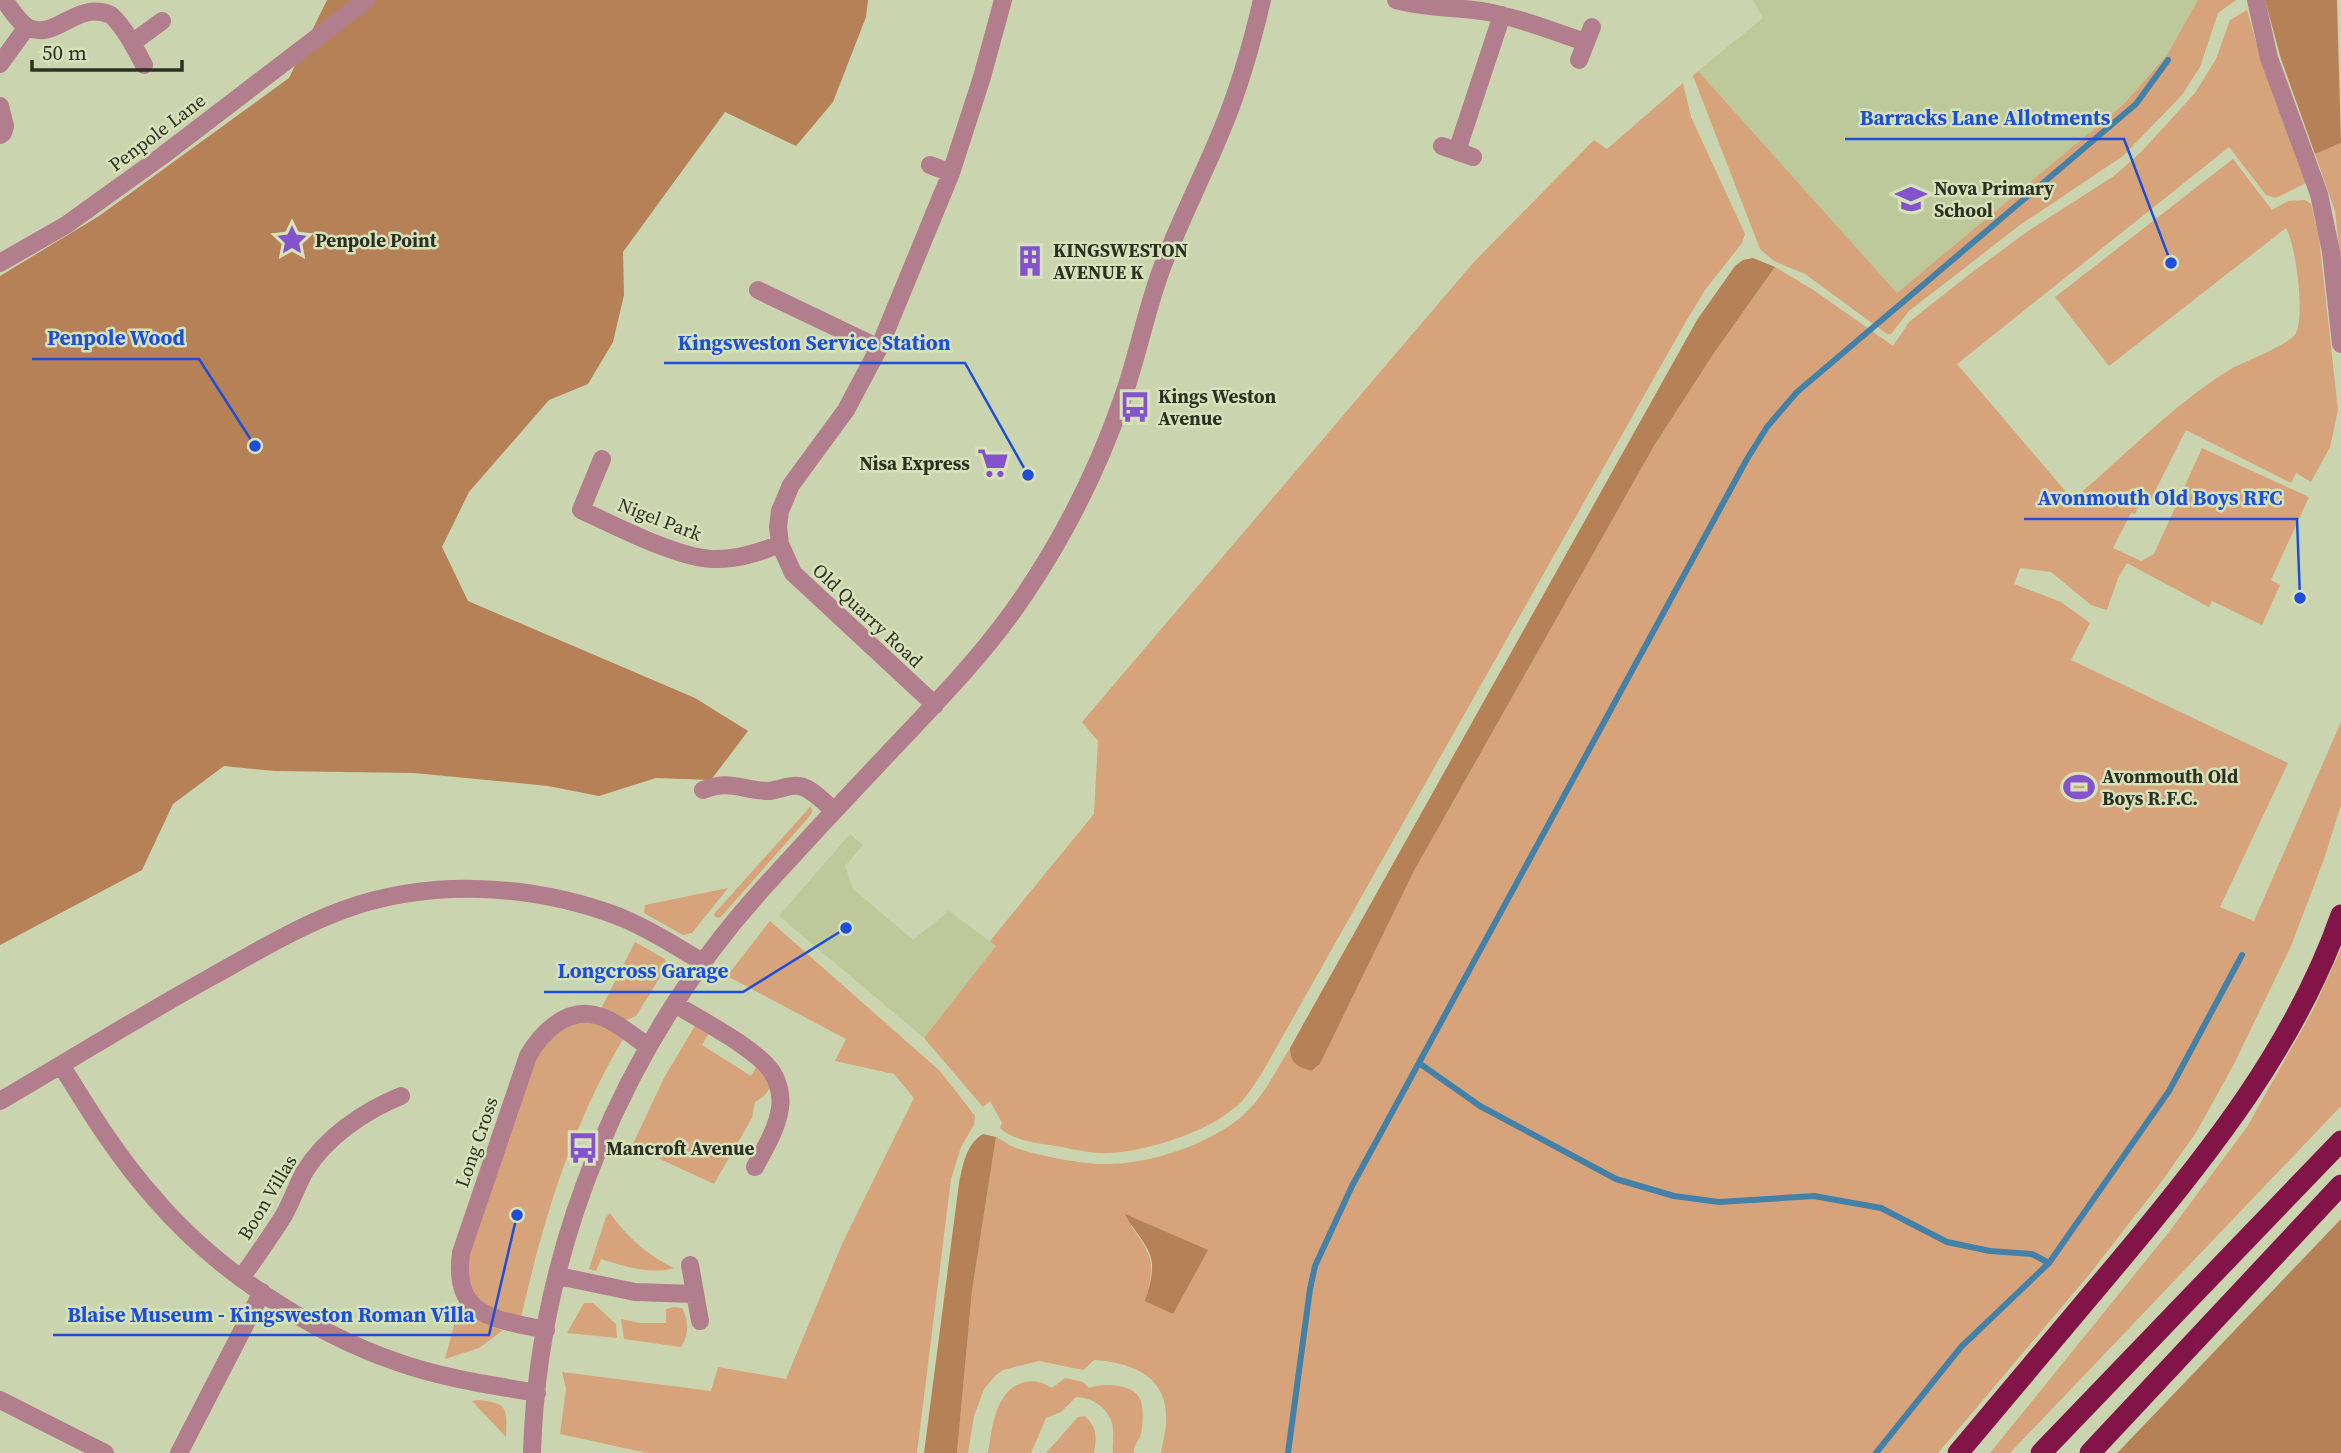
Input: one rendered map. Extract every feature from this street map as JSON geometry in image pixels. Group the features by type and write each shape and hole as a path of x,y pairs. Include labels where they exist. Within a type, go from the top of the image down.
{"highway":[{"path":"1958,1453 2180,1188 2232,1117 2290,1026 2341,915"},
{"path":"2041,1453 2341,1141"},
{"path":"2090,1453 2341,1185"}],"street":[{"path":"4,0 27,27 37,30 45,28 78,6 99,6 113,16 144,65"},
{"name":"Penpole Lane","path":"0,263 66,225 162,156 366,0"},
{"name":"Old Quarry Road","path":"935,705 800,581 787,565 780,544 779,518 785,495 846,410 879,348 951,173 1003,0"},
{"path":"533,1453 537,1393 546,1330 580,1196 603,1138 648,1046 674,1004 761,891 981,655 1024,597 1063,536 1095,470 1121,403 1136,358 1149,303 1164,261 1225,124 1253,41 1262,0"},
{"path":"1396,0 1420,6 1480,11 1589,34 1579,60"},
{"path":"2256,1 2269,58 2319,194 2331,252 2341,344"},
{"path":"1457,152 1502,15"},
{"path":"132,43 162,22"},
{"path":"0,64 27,27"},
{"path":"0,106 5,126 0,135"},
{"path":"930,165 951,173"},
{"path":"758,290 879,348"},
{"name":"Nigel Park","path":"602,459 581,510 701,558 736,557 780,544"},
{"path":"703,790 725,785 741,785 767,791 801,786 813,792 834,811"},
{"path":"0,1101 124,1025 274,942 345,910 404,894 446,890 487,891 562,899 641,927 704,963"},
{"path":"674,1004 757,1056 771,1071 779,1087 781,1105 775,1127 755,1167"},
{"name":"Long Cross","path":"546,1330 494,1318 480,1311 468,1301 458,1273 461,1253 528,1056 538,1038 552,1026 569,1017 594,1014 614,1023 648,1046"},
{"path":"61,1065 128,1167 157,1202 203,1247 262,1292 340,1338 397,1363 442,1376 537,1393"},
{"name":"Boon Villas","path":"242,1277 282,1217 305,1171 323,1149 350,1124 386,1102 401,1097"},
{"path":"690,1265 701,1321"},
{"path":"558,1276 635,1292 694,1294"},
{"path":"179,1453 262,1292"},
{"path":"0,1400 105,1453"}],"shaded area":[{"path":"327,0 868,0 866,17 833,102 796,146 725,112 623,252 624,295 613,342 588,384 549,400 469,492 442,547 468,601 695,698 748,731 711,780 656,778 599,796 548,786 414,773 275,771 224,766 173,804 142,870 0,945 0,276 99,216 289,78"},
{"name":"Nova Primary School","path":"1753,0 2198,0 2167,55 2124,104 1897,293 1698,71 1763,18"},
{"path":"2198,0 2236,0 2218,13 2200,67 2182,95 2123,156 2020,225 1909,311 1891,334 1887,334 1805,274 1774,261 1760,249 1693,76 1698,71 1897,293 2124,104 2167,55"},
{"path":"2265,0 2337,0 2341,143 2315,154 2281,59"},
{"path":"2247,10 2263,66 2308,182 2276,198 2266,195 2229,147 1957,364 2073,500 2206,386 2233,368 2292,338 2299,324 2298,280 2286,228 2109,366 2055,297 2233,159 2272,210 2288,201 2305,200 2311,204 2319,238 2338,410 2330,447 2311,482 2296,473 2291,483 2186,430 2151,499 2144,496 2135,514 2131,513 2113,548 2141,561 2154,554 2202,448 2309,497 2271,580 2280,585 2262,625 2212,601 2209,607 2127,563 2118,578 2107,610 2091,605 2051,572 2020,568 2014,584 2061,602 2090,623 2071,660 2288,763 2220,907 2254,921 2341,722 2341,805 2291,946 2234,1064 2197,1131 2088,1276 1938,1453 1161,1453 1166,1414 1159,1389 1151,1380 1131,1367 1094,1360 1083,1370 1039,1361 1003,1370 984,1389 974,1416 968,1453 957,1453 972,1291 996,1137 1016,1148 1084,1163 1139,1161 1194,1145 1240,1118 1262,1094 1290,1048 1296,1064 1313,1071 1320,1064 1414,871 1654,446 1714,353 1775,267 1815,291 1893,346 1909,322 1971,273 2028,231 2114,176 2142,151 2195,93 2216,59 2230,20","holes":["1131,1226 1208,1250 1146,1301 1150,1261 1145,1246"]},
{"path":"1683,83 1691,117 1745,234 1742,243 1705,290 1685,323 1262,1073 1243,1100 1216,1121 1181,1137 1143,1148 1109,1153 1089,1152 1012,1136 1000,1128 1002,1123 990,1101 983,1107 924,1038 996,946 990,941 1094,814 1098,741 1082,722 1473,263 1594,140 1607,149"},
{"path":"2341,143 2341,265 2335,211 2315,154"},
{"path":"1753,258 1775,267 1714,353 1654,446 1414,871 1320,1064 1312,1071 1299,1066 1291,1058 1290,1048 1697,320 1735,266 1743,260"},
{"path":"811,806 809,817 720,918 715,917 714,914"},
{"path":"850,834 863,845 845,866 853,889 913,940 949,911 996,946 924,1038 779,916"},
{"path":"728,888 692,933 683,935 644,913 645,905"},
{"path":"770,921 940,1071 975,1116 974,1125 961,1147 951,1179 917,1453 647,1453 560,1434 566,1389 562,1372 711,1391 718,1367 786,1379 843,1242 914,1098 894,1074 835,1061 846,1039 727,976"},
{"path":"635,942 665,959 667,966 636,1016 624,1021 600,1011"},
{"path":"2341,949 2341,1106 2010,1453 1990,1453 2169,1232 2247,1127 2313,1010"},
{"path":"591,1021 625,1036 590,1102 562,1172 539,1245 521,1318 495,1311 487,1308 476,1297 464,1263 537,1051 560,1029 574,1023"},
{"path":"696,1024 709,1033 702,1045 751,1076 758,1064 769,1085 762,1098 755,1102 752,1118 714,1184 632,1146 664,1078"},
{"path":"983,1134 996,1137 972,1291 957,1453 924,1453 959,1183 969,1149"},
{"path":"610,1213 638,1245 674,1268 646,1270 601,1259 596,1271 589,1269 606,1217"},
{"path":"1125,1214 1208,1250 1173,1314 1145,1301 1152,1261"},
{"path":"2341,1219 2341,1453 2117,1453 2123,1447"},
{"path":"460,1303 479,1320 503,1330 479,1348 445,1359"},
{"path":"584,1303 593,1303 616,1324 617,1338 567,1333"},
{"path":"682,1308 687,1323 686,1338 681,1347 624,1339 621,1319 640,1323 666,1323 666,1309"},
{"path":"1065,1378 1083,1382 1089,1388 1101,1385 1117,1386 1136,1394 1141,1402 1143,1421 1134,1453 1113,1453 1112,1422 1106,1411 1089,1399 1076,1397 1061,1412 1046,1418 1031,1453 988,1453 997,1411 1003,1398 1013,1387 1032,1381 1052,1388"},
{"path":"472,1401 495,1403 504,1408 506,1437"},
{"path":"1085,1416 1095,1433 1094,1453 1046,1453 1078,1417"}],"waterway":[{"path":"1288,1453 1315,1266 1352,1186 1747,459 1767,427 1797,392 2136,104 2168,60"},
{"path":"2049,1263 2169,1091 2242,955"},
{"path":"1419,1063 1480,1106 1616,1179 1674,1196 1719,1202 1814,1196 1881,1208 1947,1242 1990,1251 2032,1254 2049,1263 1961,1347 1876,1453"}],"place":[{"name":"Nova Primary School","path":"1911,199"},
{"name":"Penpole Point","path":"292,240"},
{"name":"KINGSWESTON AVENUE K","path":"1030,261"},
{"name":"Barracks Lane Allotments","path":"2171,263"},
{"name":"Kings Weston Avenue","path":"1135,407"},
{"name":"Penpole Wood","path":"255,446"},
{"name":"Nisa Express","path":"993,463"},
{"name":"Kingsweston Service Station","path":"1028,475"},
{"name":"Avonmouth Old Boys RFC","path":"2300,598"},
{"name":"Avonmouth Old Boys R.F.C.","path":"2079,787"},
{"name":"Longcross Garage","path":"846,928"},
{"name":"Mancroft Avenue","path":"583,1148"},
{"name":"Blaise Museum - Kingsweston Roman Villa","path":"517,1215"}]}
